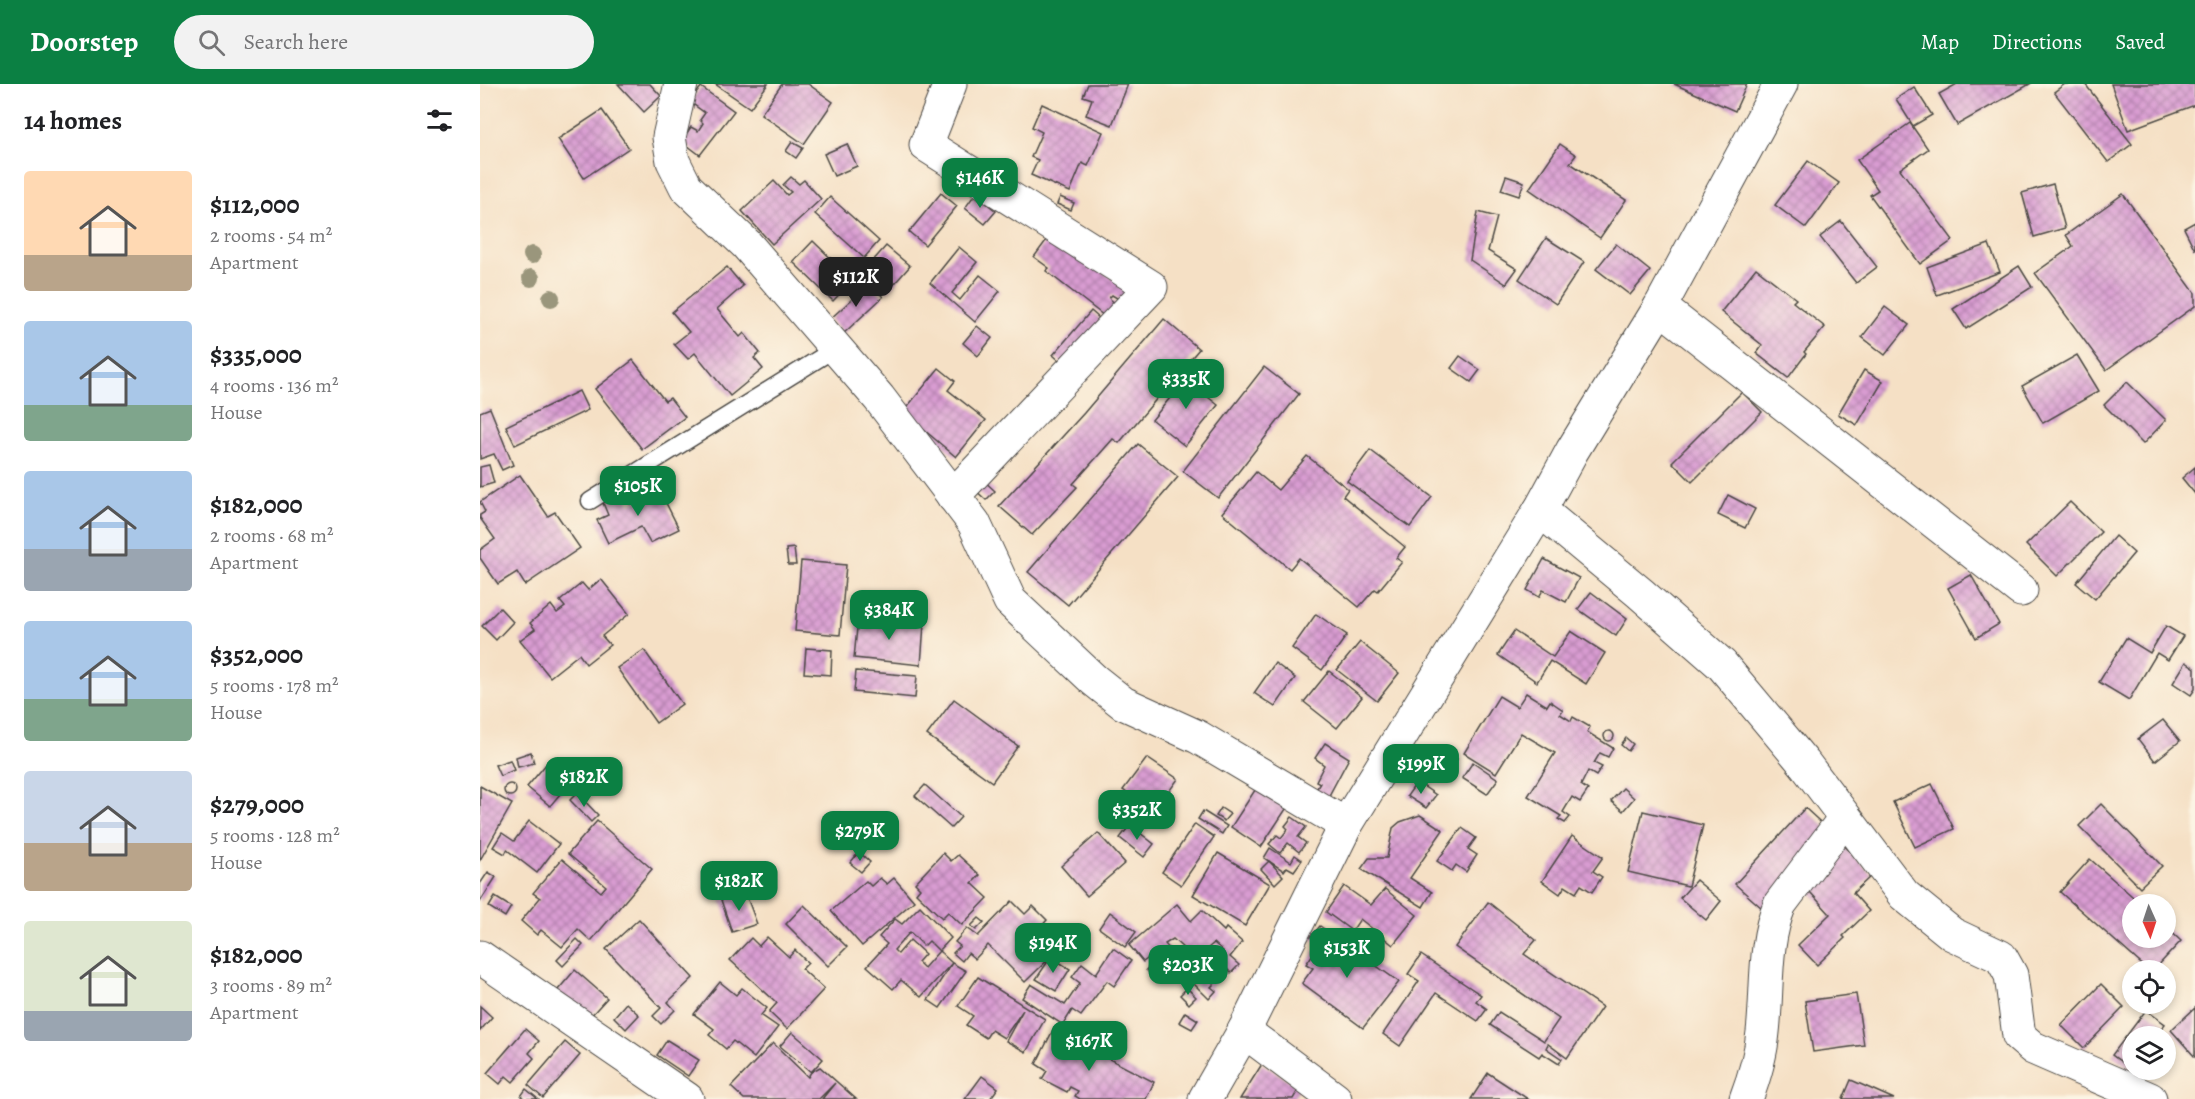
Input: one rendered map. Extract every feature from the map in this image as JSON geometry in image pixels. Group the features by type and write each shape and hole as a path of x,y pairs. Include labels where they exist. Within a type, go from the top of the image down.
{"street":[{"path":"681,84 669,137 673,161 686,187 746,244 879,398 974,523 1010,601 1094,680 1123,703 1198,737 1346,825"},
{"path":"950,84 926,145 1151,287 953,496"},
{"path":"1205,1099 1244,1031 1346,825 1540,510 1572,451 1660,307 1781,84"},
{"path":"1660,307 2021,590"},
{"path":"1540,510 1722,665 1804,763 1904,895 1952,934 2001,957 2011,975 2019,1036 2033,1048 2150,1099"},
{"path":"1746,1099 1754,1078 1763,1033 1765,981 1774,919 1780,904 1845,818"},
{"path":"480,957 687,1099"},
{"path":"1244,1031 1335,1099"}],"lane":[{"path":"590,501 836,348"}],"building":[{"path":"618,84 650,84 661,96 644,112"},
{"path":"715,84 768,84 750,108"},
{"path":"782,84 808,84 833,102 804,144 761,114"},
{"path":"1088,84 1128,84 1112,125 1086,115 1092,99 1083,96"},
{"path":"1674,84 1747,84 1735,111"},
{"path":"1957,84 2030,84 1957,125 1939,94"},
{"path":"2065,84 2085,84 2132,144 2108,162 2054,92"},
{"path":"2111,84 2195,84 2195,105 2128,130"},
{"path":"701,87 734,111 700,155 675,136 687,133 691,127 698,131 703,123 700,120 705,113 690,102"},
{"path":"1914,87 1932,115 1913,126 1896,99"},
{"path":"1042,104 1103,132 1088,166 1082,163 1070,192 1031,175 1038,160 1031,157 1042,132 1032,127"},
{"path":"602,110 629,148 584,178 558,139"},
{"path":"1910,123 1928,149 1900,169 1953,240 1920,264 1870,195 1878,190 1857,160"},
{"path":"792,142 803,148 796,158 786,151"},
{"path":"847,144 857,166 834,176 824,154"},
{"path":"1560,144 1576,155 1570,163 1626,200 1600,238 1529,189"},
{"path":"1808,161 1839,183 1806,228 1775,205"},
{"path":"1506,176 1524,182 1519,196 1501,190"},
{"path":"791,177 799,184 804,180 821,199 772,244 742,211 774,181 787,195 791,192 783,185"},
{"path":"2053,184 2065,228 2034,237 2022,193"},
{"path":"941,193 957,206 925,245 909,232"},
{"path":"975,194 996,211 985,224 965,208"},
{"path":"2123,194 2195,293 2195,306 2106,370 2035,273 2073,246 2066,235"},
{"path":"830,197 879,241 864,258 815,214"},
{"path":"1060,197 1074,203 1071,210 1057,204"},
{"path":"1478,212 1497,217 1488,251 1517,269 1506,284 1470,260"},
{"path":"1841,221 1877,267 1856,283 1820,237"},
{"path":"2195,222 2195,250 2184,228"},
{"path":"1051,234 1131,292 1125,303 1112,295 1109,298 1118,306 1108,319 1046,271 1049,268 1034,257"},
{"path":"1546,238 1584,262 1556,304 1519,279"},
{"path":"813,241 853,280 833,301 793,262"},
{"path":"1616,244 1650,271 1630,295 1596,269"},
{"path":"1989,244 2000,272 1937,295 1927,267"},
{"path":"886,246 910,266 888,291 864,271"},
{"path":"959,247 977,262 952,293 960,300 980,275 1000,291 975,322 930,283"},
{"path":"2019,266 2032,287 1966,329 1953,309"},
{"path":"727,267 743,286 717,309 740,337 744,333 760,353 754,358 763,369 730,396 695,353 688,359 674,344 689,332 672,312"},
{"path":"1756,268 1796,299 1793,302 1825,327 1804,352 1806,354 1788,378 1756,353 1762,345 1721,312"},
{"path":"870,283 883,297 843,334 830,319"},
{"path":"1885,307 1909,325 1885,355 1862,337"},
{"path":"1091,311 1107,325 1069,369 1053,355"},
{"path":"1164,319 1199,349 1119,443 1113,439 1073,484 1077,487 1032,535 999,506 1084,413"},
{"path":"977,326 992,338 978,356 963,343"},
{"path":"2077,355 2099,391 2043,423 2022,386"},
{"path":"1460,356 1480,370 1471,382 1451,368"},
{"path":"633,360 665,401 670,398 685,417 642,449 595,389"},
{"path":"1264,367 1299,394 1218,498 1183,471"},
{"path":"939,368 955,381 948,390 986,420 956,457 903,412"},
{"path":"1864,370 1883,381 1857,425 1838,414"},
{"path":"1199,374 1212,385 1204,394 1218,405 1185,446 1152,420 1187,377 1193,382"},
{"path":"2127,382 2166,420 2143,444 2104,405"},
{"path":"579,391 588,410 515,445 506,426"},
{"path":"1742,392 1762,412 1692,482 1672,462"},
{"path":"490,408 513,465 502,470 494,454 480,459 480,412"},
{"path":"1138,444 1178,477 1068,605 1028,572"},
{"path":"1370,450 1432,497 1410,527 1347,481"},
{"path":"1307,456 1348,489 1343,496 1405,547 1396,558 1402,562 1378,591 1375,589 1359,607 1299,558 1290,569 1222,513 1256,472 1278,490"},
{"path":"489,465 494,483 480,487 480,467"},
{"path":"2195,467 2195,494 2182,478"},
{"path":"520,475 548,516 555,512 580,548 525,585 517,572 498,584 480,558 480,550 495,539 480,518 480,515 485,512 480,502"},
{"path":"982,479 995,491 986,500 973,488"},
{"path":"659,489 679,529 650,543 641,527 608,543 597,520 608,515 603,503 625,493 630,504"},
{"path":"1728,495 1755,509 1745,528 1718,515"},
{"path":"2070,502 2101,532 2057,576 2026,545"},
{"path":"2115,536 2134,553 2095,599 2076,583"},
{"path":"794,548 796,565 788,565 786,549"},
{"path":"1544,559 1579,578 1566,602 1543,590 1539,597 1527,590"},
{"path":"801,561 846,565 840,635 795,631"},
{"path":"1971,575 1999,624 1976,638 1948,588"},
{"path":"601,579 629,614 602,636 610,645 586,664 579,654 550,677 520,640 535,629 530,623 551,605 557,613 565,607 560,601 582,583 588,590"},
{"path":"1591,592 1627,619 1616,636 1578,609"},
{"path":"500,608 513,622 496,640 482,626"},
{"path":"1316,614 1347,635 1322,670 1292,648"},
{"path":"858,618 924,624 921,665 854,658"},
{"path":"2166,626 2183,636 2168,660 2157,653 2129,700 2099,682 2126,638 2150,653"},
{"path":"1514,631 1553,657 1571,631 1605,653 1586,684 1550,661 1537,682 1498,655"},
{"path":"1360,642 1399,673 1377,701 1337,670"},
{"path":"806,648 832,650 831,675 804,673"},
{"path":"644,650 682,704 656,723 617,668"},
{"path":"2186,662 2195,668 2195,689 2191,695 2173,683"},
{"path":"1275,663 1295,678 1275,707 1254,693"},
{"path":"856,671 917,676 915,698 854,692"},
{"path":"1329,671 1362,697 1337,728 1304,702"},
{"path":"1526,693 1547,706 1550,701 1563,710 1560,714 1571,721 1573,717 1590,727 1587,732 1613,748 1608,757 1600,753 1594,763 1602,767 1596,776 1588,771 1581,785 1588,790 1580,802 1572,797 1563,812 1570,817 1565,823 1558,819 1561,816 1528,796 1555,753 1521,733 1496,773 1464,753 1499,696 1517,707"},
{"path":"954,699 1018,746 992,782 927,735"},
{"path":"2163,720 2180,741 2155,761 2138,739"},
{"path":"1609,731 1613,732 1613,740 1609,741 1605,740 1604,736 1605,732"},
{"path":"1626,738 1633,744 1628,751 1621,745"},
{"path":"1325,743 1349,758 1326,801 1313,795 1320,783 1316,781 1324,765 1315,758"},
{"path":"1437,747 1457,759 1451,769 1431,757"},
{"path":"531,752 534,763 518,767 516,757"},
{"path":"1147,758 1178,779 1154,812 1123,790"},
{"path":"510,760 514,770 500,776 495,765"},
{"path":"1473,762 1498,779 1487,794 1462,778"},
{"path":"547,763 570,782 550,806 527,787"},
{"path":"1417,782 1436,795 1426,808 1407,796"},
{"path":"512,784 515,785 515,795 508,796 505,795 504,788 505,785"},
{"path":"1932,784 1954,829 1915,847 1893,802"},
{"path":"925,785 961,817 951,828 915,796"},
{"path":"480,786 512,804 480,860"},
{"path":"1257,787 1288,806 1261,847 1231,827"},
{"path":"1623,788 1634,798 1623,811 1611,801"},
{"path":"577,793 598,815 591,822 570,800"},
{"path":"2101,804 2162,866 2140,887 2079,826"},
{"path":"1221,808 1230,814 1224,821 1216,816"},
{"path":"1805,808 1829,830 1763,909 1735,884"},
{"path":"1203,811 1227,826 1222,834 1198,819"},
{"path":"1643,811 1703,825 1688,886 1628,872"},
{"path":"1420,815 1443,830 1410,878 1432,892 1423,907 1361,869 1369,858 1387,858 1393,828 1400,822"},
{"path":"1292,817 1306,827 1298,837 1306,843 1299,852 1288,843 1280,853 1269,844 1277,835 1281,838 1288,829 1285,826"},
{"path":"529,821 559,844 537,873 507,850 505,854 493,847 502,833 514,841"},
{"path":"597,821 652,869 591,941 578,929 562,947 541,930 537,935 521,921 540,898 533,893 562,859 601,892 606,886 568,854"},
{"path":"1195,824 1214,837 1181,885 1162,872"},
{"path":"1130,825 1154,844 1144,857 1120,838"},
{"path":"1462,828 1476,838 1468,849 1477,855 1466,872 1456,865 1452,871 1437,861"},
{"path":"1098,833 1125,863 1087,896 1061,866"},
{"path":"1572,836 1603,857 1593,871 1602,877 1592,892 1581,885 1576,893 1565,886 1560,894 1542,881"},
{"path":"1841,842 1872,875 1853,893 1869,911 1817,965 1798,945 1830,914 1800,881"},
{"path":"1270,848 1291,862 1295,855 1302,860 1294,871 1287,867 1284,871 1264,858"},
{"path":"859,852 870,862 861,872 850,863"},
{"path":"943,853 951,861 958,855 980,875 972,883 988,898 962,925 948,912 942,918 916,893 920,888 915,883"},
{"path":"1218,853 1270,884 1245,926 1193,895"},
{"path":"2090,859 2130,894 2122,894 2122,947 2060,892"},
{"path":"1269,861 1283,876 1275,884 1261,869"},
{"path":"488,872 496,877 480,902 480,884"},
{"path":"880,878 887,884 894,878 914,901 862,946 831,911 866,881 871,886"},
{"path":"1696,880 1721,901 1706,920 1680,898"},
{"path":"1344,886 1371,905 1385,889 1417,915 1393,945 1360,919 1352,931 1326,912"},
{"path":"745,892 757,924 732,932 721,900"},
{"path":"495,897 511,907 505,917 489,907"},
{"path":"1012,901 1025,914 1033,906 1047,920 1040,928 1060,948 1025,982 988,945 975,959 968,953 962,961 953,953 960,946 955,942 967,928 978,936"},
{"path":"1488,902 1536,940 1524,954 1602,1007 1567,1058 1548,1044 1546,1048 1562,1059 1559,1064 1542,1053 1539,1057 1490,1025 1499,1012 1544,1041 1559,1019 1455,947"},
{"path":"1177,904 1191,921 1202,910 1224,931 1226,928 1242,942 1230,957 1239,965 1231,973 1228,970 1221,977 1209,967 1223,951 1214,943 1195,959 1173,939 1165,944 1177,958 1169,964 1158,951 1143,962 1129,945"},
{"path":"804,905 847,947 828,966 786,924"},
{"path":"920,906 951,938 939,951 952,963 921,997 901,980 893,989 867,966 887,944 879,937 895,919 902,924","holes":["910,932 924,946 929,941 939,951 924,968 918,962 925,954 910,940 898,954 894,950"]},
{"path":"1110,912 1136,932 1125,947 1099,928"},
{"path":"979,918 984,922 976,930 971,926"},
{"path":"639,919 693,978 668,1002 675,1010 661,1024 653,1016 661,1008 606,949"},
{"path":"1320,926 1399,982 1363,1028 1302,983 1313,968 1306,964 1320,944 1311,937"},
{"path":"2176,936 2181,941 2176,946"},
{"path":"767,937 789,957 795,950 808,963 802,969 824,989 787,1029 769,1012 777,1003 730,960 751,938 759,946"},
{"path":"577,939 583,945 563,966 557,960"},
{"path":"1113,948 1131,961 1114,986 1107,981 1081,1016 1072,1010 1063,1025 1022,998 1031,984 1065,1005 1080,983 1072,977 1082,963 1096,974"},
{"path":"2123,948 2174,948 2163,960 2137,960"},
{"path":"1421,955 1481,995 1476,1001 1487,1009 1478,1021 1436,993 1400,1046 1383,1034 1419,981 1408,974"},
{"path":"1051,957 1070,969 1056,991 1036,979"},
{"path":"1153,962 1165,973 1159,981 1146,970"},
{"path":"952,963 966,971 940,1008 928,1000"},
{"path":"1198,963 1217,981 1211,987 1216,991 1209,999 1185,975"},
{"path":"575,970 607,998 588,1019 557,991"},
{"path":"978,977 1045,1019 1026,1052 1006,1041 1023,1010 1004,1038 991,1030 986,1038 966,1025 973,1016 958,1006"},
{"path":"720,982 736,995 742,988 767,1008 761,1015 778,1027 754,1058 733,1041 726,1049 709,1035 714,1029 694,1014"},
{"path":"2101,984 2122,1005 2122,1009 2084,1048 2061,1025"},
{"path":"1187,988 1196,997 1189,1004 1180,995"},
{"path":"1856,994 1864,1045 1813,1052 1805,1001"},
{"path":"626,1003 639,1015 626,1029 614,1017"},
{"path":"480,1006 492,1017 480,1031"},
{"path":"2195,1008 2195,1057 2176,1036 2175,1026"},
{"path":"1185,1012 1198,1020 1192,1029 1179,1022"},
{"path":"2143,1014 2151,1014 2165,1024 2163,1026 2134,1026"},
{"path":"525,1029 539,1041 529,1053 534,1058 513,1082 506,1076 500,1084 487,1073"},
{"path":"1053,1030 1154,1082 1146,1099 1080,1099 1075,1096 1078,1091 1070,1087 1067,1092 1042,1079 1047,1071 1036,1064"},
{"path":"792,1032 823,1059 811,1072 780,1046"},
{"path":"667,1040 699,1060 688,1076 657,1055"},
{"path":"565,1042 580,1055 543,1098 528,1085"},
{"path":"2122,1042 2122,1062 2112,1055"},
{"path":"773,1043 808,1077 811,1072 820,1067 856,1099 822,1099 835,1083 819,1099 744,1099 731,1087"},
{"path":"1262,1064 1300,1087 1293,1099 1240,1099"},
{"path":"1488,1073 1528,1099 1471,1099"},
{"path":"982,1076 998,1088 990,1099 965,1099"},
{"path":"1851,1080 1894,1099 1843,1099"},
{"path":"526,1089 538,1099 525,1099 521,1096"}]}
